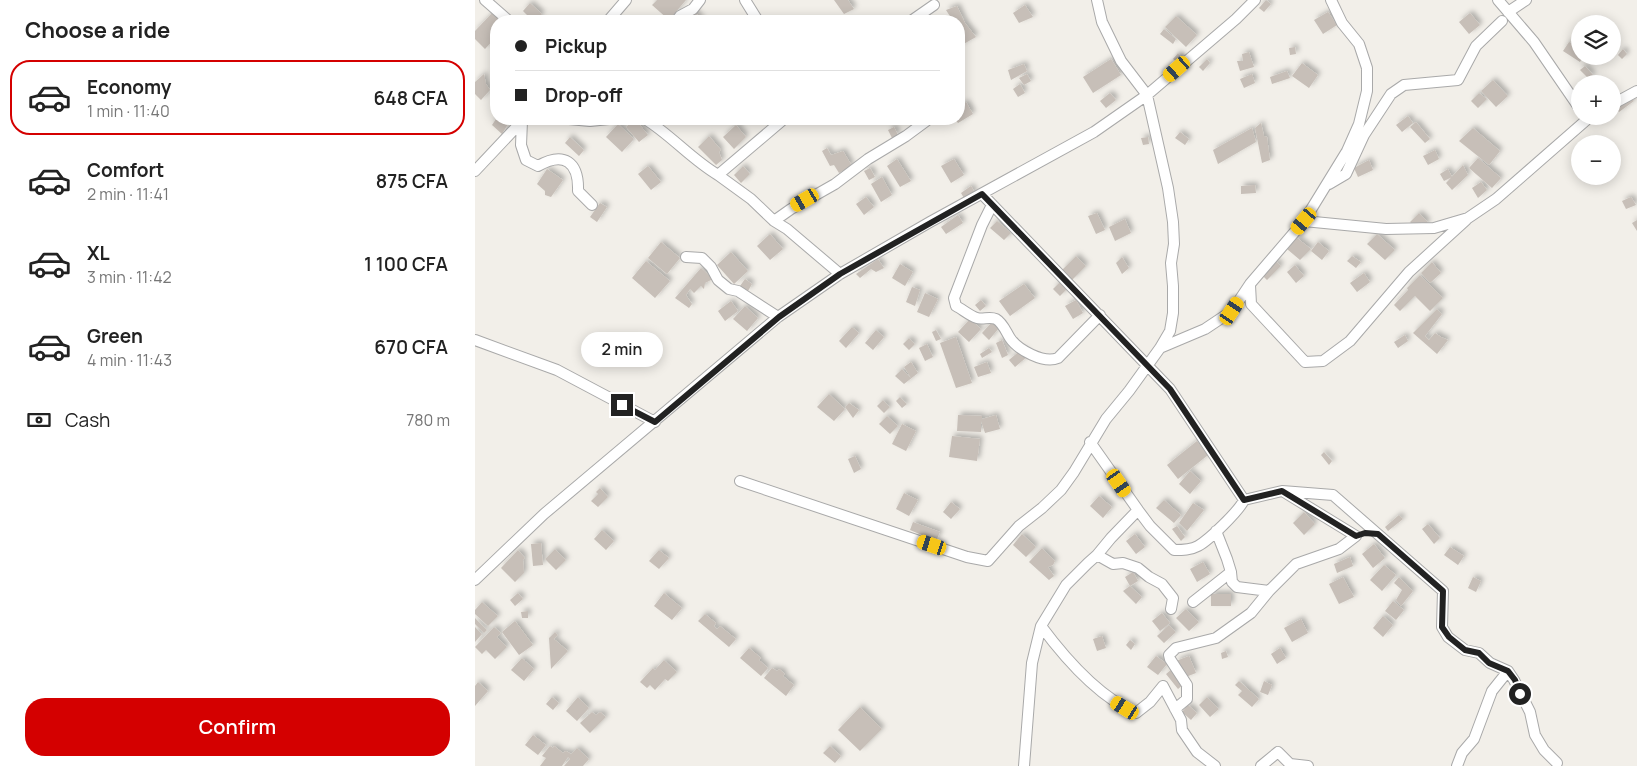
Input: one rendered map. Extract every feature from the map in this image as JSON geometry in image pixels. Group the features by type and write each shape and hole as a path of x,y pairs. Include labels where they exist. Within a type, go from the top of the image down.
{"street":[{"path":"485,0 502,15"},
{"path":"613,15 626,0"},
{"path":"681,15 693,9 700,0"},
{"path":"745,0 754,15"},
{"path":"739,481 967,557 988,561 1019,526 1061,490 1106,419 1160,348 1170,331 1173,313 1171,263 1174,244 1173,229 1168,188 1147,95 1121,61 1102,22 1097,0"},
{"path":"475,580 544,514 779,317 840,274 1094,132 1147,95 1255,0"},
{"path":"1160,348 1205,329 1232,311 1251,284 1304,221 1347,151 1359,124 1367,84 1367,68 1362,51 1355,38 1342,23 1331,0"},
{"path":"1497,0 1505,16 1534,42 1571,96"},
{"path":"1326,186 1346,174 1365,135 1391,94 1404,86 1458,80 1476,46 1505,16 1526,0"},
{"path":"920,15 934,5"},
{"path":"1621,100 1637,91"},
{"path":"475,171 518,125"},
{"path":"523,125 521,145 526,160 538,166 547,161 561,158 571,163 578,179 578,192 592,205"},
{"path":"655,125 693,158 751,199 774,222 787,229 840,274"},
{"path":"718,175 777,125"},
{"path":"774,222 791,209 835,184 868,159 921,125"},
{"path":"1251,284 1251,304 1281,337 1305,362 1323,361 1350,341 1409,272 1468,218 1496,199 1579,125"},
{"path":"982,194 1100,314 1170,389 1244,500"},
{"path":"992,205 982,225 954,298 956,306 977,318 989,317 998,320 1011,340 1025,351 1036,358 1053,360 1058,358 1100,314"},
{"path":"1304,221 1386,229 1434,228 1468,218"},
{"path":"686,257 701,258 711,267 718,280 729,290 739,291 779,317"},
{"path":"475,340 557,370 655,422"},
{"path":"1090,442 1150,526 1174,550 1186,550 1199,546 1241,506 1244,500"},
{"path":"1244,500 1282,491 1333,496 1443,591 1442,627 1449,637 1465,650 1479,653 1489,663 1508,671 1515,680 1530,712 1535,735 1544,750 1557,763"},
{"path":"1282,491 1356,536"},
{"path":"1024,766 1032,663 1041,626 1066,585 1097,556 1111,538 1139,510"},
{"path":"1216,531 1227,559 1232,582 1237,587 1269,591"},
{"path":"1175,709 1187,699 1187,685 1170,658 1169,655 1172,651 1176,648 1216,638 1251,613 1269,591 1296,564 1339,549 1356,536 1365,533 1378,534"},
{"path":"1097,556 1113,564 1123,563 1138,568 1161,584 1173,598 1171,609"},
{"path":"1193,602 1231,572"},
{"path":"1041,626 1072,664 1110,699 1135,712 1150,702 1163,686 1181,720 1183,730 1197,752 1215,766"},
{"path":"1457,766 1462,753 1475,739 1492,691 1508,671"},
{"path":"1261,766 1278,752 1290,764 1308,766"}],"building":[{"path":"657,0 686,0 673,15 663,15 652,5"},
{"path":"834,0 848,0 854,9 844,14"},
{"path":"1266,0 1271,4 1264,12 1259,8"},
{"path":"530,3 542,14 527,15 523,11"},
{"path":"1025,5 1033,17 1019,23 1013,13"},
{"path":"957,6 961,15 949,15 946,10"},
{"path":"694,11 698,15 689,15"},
{"path":"1328,12 1337,25 1323,34 1314,20"},
{"path":"1470,13 1480,25 1469,34 1459,22"},
{"path":"490,15 490,44 485,49 475,39 475,31"},
{"path":"1176,16 1197,35 1186,47 1165,27"},
{"path":"965,23 976,37 965,43"},
{"path":"1164,29 1176,39 1173,44 1160,34"},
{"path":"1569,42 1571,43 1571,56 1563,51"},
{"path":"1295,47 1296,54 1290,55 1289,48"},
{"path":"1623,49 1627,54 1622,59 1621,58"},
{"path":"1249,52 1254,67 1240,71 1237,61 1243,61 1242,54"},
{"path":"1178,53 1183,58 1178,63 1173,59"},
{"path":"1111,59 1121,75 1093,93 1083,77"},
{"path":"1207,59 1210,63 1203,71 1199,67"},
{"path":"1302,63 1318,75 1309,88 1292,76"},
{"path":"1024,64 1027,71 1011,80 1008,70"},
{"path":"1585,66 1593,75 1585,75 1580,70"},
{"path":"1287,71 1290,78 1272,84 1270,77"},
{"path":"484,74 486,84 490,90 481,100 475,94 475,82"},
{"path":"1027,74 1031,81 1024,85 1019,78"},
{"path":"1252,74 1255,83 1244,88 1240,79"},
{"path":"1493,80 1508,96 1496,107 1481,91"},
{"path":"1020,84 1025,93 1018,97 1013,89"},
{"path":"1110,93 1116,100 1106,108 1100,101"},
{"path":"1479,93 1487,99 1478,108 1471,101"},
{"path":"1630,96 1634,101 1621,111 1621,101"},
{"path":"965,103 973,114 965,119"},
{"path":"1408,116 1413,123 1402,132 1396,125"},
{"path":"1416,122 1430,139 1425,143 1410,127"},
{"path":"1261,123 1264,136 1267,137 1270,160 1262,163 1255,128"},
{"path":"492,125 507,125 502,134"},
{"path":"619,125 634,139 622,152 606,137"},
{"path":"628,125 640,125 648,135 639,142 626,127"},
{"path":"736,125 746,137 734,149 723,137"},
{"path":"894,127 898,135 892,138 888,130"},
{"path":"1252,128 1256,142 1218,164 1213,150"},
{"path":"1473,128 1500,151 1489,165 1459,141"},
{"path":"1180,132 1189,139 1185,145 1175,138"},
{"path":"709,136 721,150 719,152 722,160 716,165 698,147"},
{"path":"570,137 584,150 579,156 565,143"},
{"path":"1148,137 1149,144 1143,145 1141,138"},
{"path":"827,148 831,155 843,151 852,166 839,173 834,165 830,166 822,151"},
{"path":"1435,150 1439,159 1428,165 1423,156"},
{"path":"1478,158 1501,178 1492,188 1469,168"},
{"path":"897,159 911,181 900,187 887,166"},
{"path":"954,159 964,175 951,183 941,166"},
{"path":"1369,160 1373,170 1358,177 1354,168"},
{"path":"1463,165 1468,175 1452,190 1446,183"},
{"path":"648,166 661,182 651,190 638,174"},
{"path":"743,166 750,174 741,183 734,175"},
{"path":"870,168 875,177 869,180 864,171"},
{"path":"547,169 563,180 551,197 545,195 545,191 537,184"},
{"path":"1448,169 1452,177 1444,181 1440,174"},
{"path":"882,177 892,195 881,202 871,184"},
{"path":"1481,182 1487,190 1478,198 1472,188"},
{"path":"1255,185 1256,193 1241,194 1241,186"},
{"path":"971,186 975,193 965,200 961,193"},
{"path":"866,197 874,207 864,215 856,204"},
{"path":"1631,197 1636,205 1626,209 1622,201"},
{"path":"600,203 607,207 597,222 590,217"},
{"path":"1097,213 1105,230 1096,234 1088,216"},
{"path":"1419,213 1428,222 1420,231 1410,222"},
{"path":"958,215 963,223 946,234 941,227"},
{"path":"1125,219 1131,233 1115,241 1109,227"},
{"path":"1637,220 1637,231 1632,223"},
{"path":"997,221 1011,233 1004,240 990,228"},
{"path":"770,234 783,249 770,260 757,246"},
{"path":"1377,234 1395,250 1385,260 1367,244"},
{"path":"1297,238 1311,249 1300,260 1287,249"},
{"path":"661,242 680,258 667,274 648,258"},
{"path":"1318,242 1329,251 1322,260 1311,251"},
{"path":"731,252 748,271 734,284 717,265"},
{"path":"1076,256 1086,266 1072,280 1062,270"},
{"path":"1352,256 1361,262 1356,268 1347,261"},
{"path":"1122,257 1129,268 1122,274 1116,263"},
{"path":"878,259 884,268 876,272 871,269 860,278 856,274"},
{"path":"646,261 670,281 655,298 632,278"},
{"path":"1276,261 1281,266 1267,280 1262,275"},
{"path":"1432,262 1441,273 1430,283 1421,273"},
{"path":"900,264 913,272 905,286 892,278"},
{"path":"1295,265 1304,276 1296,283 1287,272"},
{"path":"701,268 713,279 705,283 704,289 701,286 694,293 690,289 686,295 692,304 689,308 675,298"},
{"path":"1364,273 1370,282 1357,292 1350,283"},
{"path":"1420,275 1443,298 1430,311 1415,296 1400,311 1394,305"},
{"path":"745,279 752,284 748,291 740,286"},
{"path":"1061,281 1068,288 1060,296 1053,289"},
{"path":"1024,284 1035,298 1010,316 999,301"},
{"path":"912,287 920,290 915,306 906,302"},
{"path":"925,293 938,299 929,317 917,312"},
{"path":"981,300 986,306 980,311 975,305"},
{"path":"1076,300 1083,313 1073,319 1065,306"},
{"path":"731,301 738,311 725,321 718,311"},
{"path":"745,306 758,318 747,331 733,319"},
{"path":"1437,309 1442,314 1425,336 1429,340 1435,333 1448,340 1437,354 1413,333"},
{"path":"970,319 981,329 969,342 958,332"},
{"path":"992,322 999,328 989,340 982,333"},
{"path":"852,327 859,333 846,348 839,341"},
{"path":"876,330 884,337 873,350 865,343"},
{"path":"936,330 941,339 936,341 932,332"},
{"path":"1405,335 1408,341 1398,348 1394,342"},
{"path":"956,337 972,383 956,388 940,343"},
{"path":"909,338 915,344 909,350 903,344"},
{"path":"1002,340 1008,355 1002,358 996,343"},
{"path":"927,344 933,357 925,361 919,348"},
{"path":"989,348 992,352 982,358 980,354"},
{"path":"1022,349 1028,356 1015,367 1009,360"},
{"path":"911,362 918,373 904,384 895,376 902,369 911,378 904,367"},
{"path":"987,362 991,373 978,377 974,367"},
{"path":"829,394 845,409 834,421 817,407"},
{"path":"900,397 907,404 902,408 896,401"},
{"path":"883,400 890,407 884,413 877,406"},
{"path":"849,403 859,410 853,418 845,407"},
{"path":"958,415 982,416 982,419 996,415 1000,429 985,433 981,421 981,432 957,431"},
{"path":"887,416 898,426 890,434 879,424"},
{"path":"902,424 916,431 906,451 892,444"},
{"path":"952,436 980,439 977,461 949,457"},
{"path":"1197,441 1208,455 1178,479 1167,465"},
{"path":"1324,452 1332,461 1329,465 1321,455"},
{"path":"855,456 861,469 854,473 848,459"},
{"path":"1190,471 1201,481 1190,494 1179,484"},
{"path":"600,488 608,497 598,507 591,501 598,494 596,492"},
{"path":"904,493 918,500 909,516 896,509"},
{"path":"1099,496 1112,507 1103,518 1090,506"},
{"path":"1164,500 1181,515 1174,523 1156,508"},
{"path":"951,502 960,509 951,519 943,512"},
{"path":"1193,503 1204,510 1187,531 1179,523"},
{"path":"1304,512 1315,524 1304,535 1293,523"},
{"path":"1399,515 1403,519 1388,531 1385,527"},
{"path":"913,522 940,532 936,541 910,530"},
{"path":"1428,524 1440,538 1434,544 1422,529"},
{"path":"1177,526 1185,537 1181,541 1172,529"},
{"path":"602,530 614,541 606,550 594,539"},
{"path":"1022,534 1036,547 1026,557 1013,545"},
{"path":"1135,534 1145,547 1136,554 1126,541"},
{"path":"541,543 543,565 533,566 531,544"},
{"path":"1374,544 1385,558 1373,568 1362,554"},
{"path":"1450,547 1464,556 1458,565 1444,555"},
{"path":"1042,548 1055,561 1053,565 1048,567 1054,576 1049,580 1029,562"},
{"path":"555,549 566,560 556,570 545,559"},
{"path":"518,550 525,558 523,560 524,573 515,582 501,568"},
{"path":"659,550 669,558 659,569 649,561"},
{"path":"1350,557 1353,566 1337,573 1334,564"},
{"path":"1203,562 1210,574 1197,582 1190,569"},
{"path":"1384,565 1396,575 1382,591 1370,580"},
{"path":"1133,572 1138,581 1130,586 1125,577"},
{"path":"1343,577 1354,597 1339,604 1329,584"},
{"path":"1399,577 1413,591 1401,606 1396,600 1402,590 1394,583"},
{"path":"1473,577 1481,581 1476,592 1468,588"},
{"path":"1130,586 1142,597 1136,604 1123,591"},
{"path":"518,593 523,599 515,606 510,600"},
{"path":"664,593 682,608 672,620 654,606"},
{"path":"1211,594 1231,594 1231,606 1211,606"},
{"path":"1393,601 1404,610 1396,620 1385,611"},
{"path":"482,602 498,616 488,626 475,614 475,610"},
{"path":"1186,609 1199,622 1189,631 1176,618"},
{"path":"528,611 528,618 522,618 521,612"},
{"path":"1162,613 1170,623 1160,631 1152,621"},
{"path":"705,614 716,623 714,626 717,629 720,626 736,639 729,647 698,621"},
{"path":"1383,616 1393,625 1383,637 1373,628"},
{"path":"475,618 487,630 484,633 475,624"},
{"path":"1301,619 1308,633 1292,642 1284,628"},
{"path":"515,621 533,645 519,655 502,632"},
{"path":"1169,625 1176,632 1164,643 1157,636"},
{"path":"475,627 482,634 475,642"},
{"path":"494,627 501,633 497,637 507,647 495,659 486,650 482,654 475,647"},
{"path":"555,632 558,635 554,639 568,651 551,669 549,638"},
{"path":"1102,636 1106,648 1097,651 1093,639"},
{"path":"1130,640 1135,644 1131,650 1126,645"},
{"path":"749,648 761,658 759,660 768,668 761,676 740,658"},
{"path":"1280,648 1286,658 1277,664 1271,654"},
{"path":"1226,651 1228,657 1222,659 1221,653"},
{"path":"1156,656 1167,664 1158,675 1147,667"},
{"path":"1189,656 1196,673 1183,678 1176,661"},
{"path":"522,658 534,669 524,681 511,670"},
{"path":"664,660 677,672 668,681 665,679 655,690 650,685 647,688 640,682 653,668 655,670"},
{"path":"772,668 777,671 779,669 785,674 783,676 794,685 786,696 764,678"},
{"path":"1172,669 1184,684 1178,689 1166,674"},
{"path":"1239,681 1259,699 1252,707 1238,695 1242,691 1235,685"},
{"path":"1264,681 1272,685 1268,695 1260,692"},
{"path":"478,682 488,691 475,706 475,686"},
{"path":"552,697 559,703 553,710 546,704"},
{"path":"578,697 589,708 577,721 566,711"},
{"path":"1207,697 1219,709 1210,717 1199,705"},
{"path":"1188,705 1197,713 1191,720 1182,712"},
{"path":"860,707 882,729 860,751 838,730"},
{"path":"592,712 596,715 600,712 606,717 590,733 580,723"},
{"path":"533,735 546,745 538,755 525,745"},
{"path":"550,746 553,748 554,746 563,753 566,751 571,754 577,748 589,759 583,766 564,766 570,759 568,757 562,766 540,766 546,758 542,756"},
{"path":"830,746 841,756 835,763 823,753"}],"route":[{"path":"622,405 655,422 779,317 840,274 982,194 1100,314 1170,389 1244,500 1282,491 1356,536 1365,533 1378,534 1443,591 1442,627 1449,637 1465,650 1479,653 1489,663 1508,671 1515,680 1520,694"}]}
